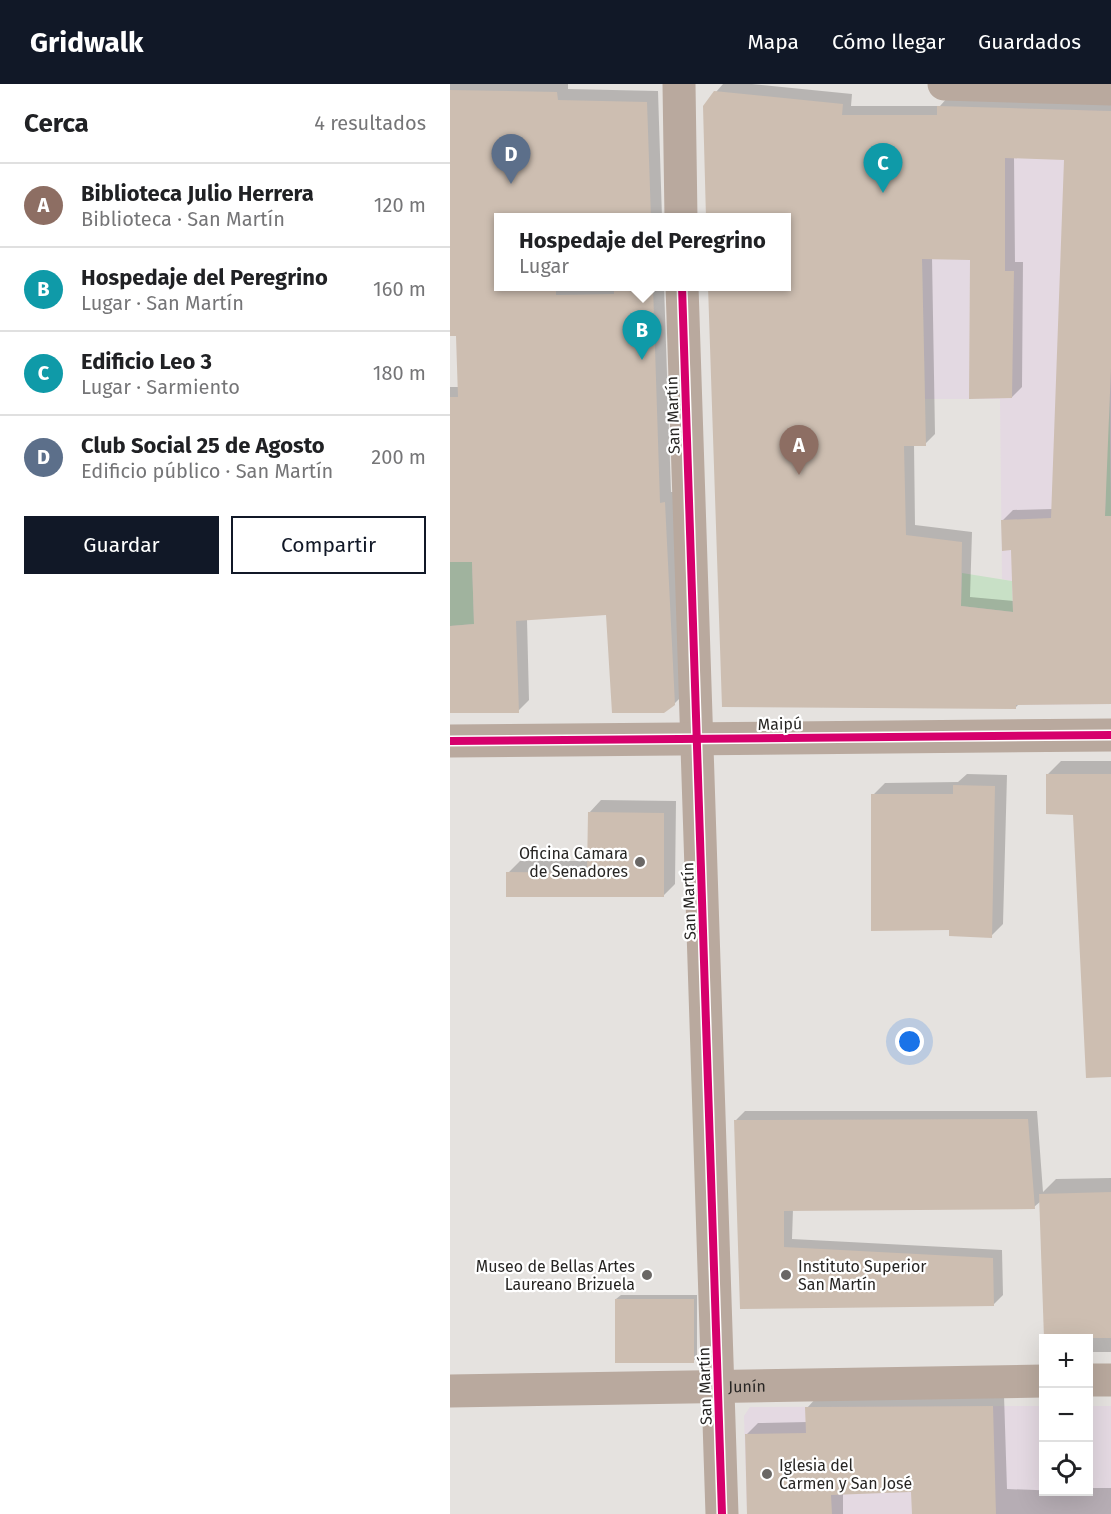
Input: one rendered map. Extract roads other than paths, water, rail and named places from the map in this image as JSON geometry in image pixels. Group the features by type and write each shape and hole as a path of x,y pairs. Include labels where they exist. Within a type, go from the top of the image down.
{"street":[{"path":"679,84 681,213"},
{"path":"944,84 1111,89"},
{"name":"San Martín","path":"682,291 722,1514"},
{"name":"Maipú","path":"450,741 1111,735"},
{"path":"1093,1380 1111,1380"},
{"name":"Junín","path":"450,1391 1039,1381"}],"place":[{"name":"Club Social 25 de Agosto","path":"511,184"},
{"name":"Edificio Leo 3","path":"883,193"},
{"name":"Hospedaje del Peregrino","path":"642,360"},
{"name":"Biblioteca Julio Herrera","path":"799,475"},
{"name":"Oficina Camara de Senadores","path":"640,862"},
{"name":"Museo de Bellas Artes Laureano Brizuela","path":"647,1275"},
{"name":"Instituto Superior San Martín","path":"786,1275"},
{"name":"Iglesia del Carmen y San José","path":"767,1474"}]}
